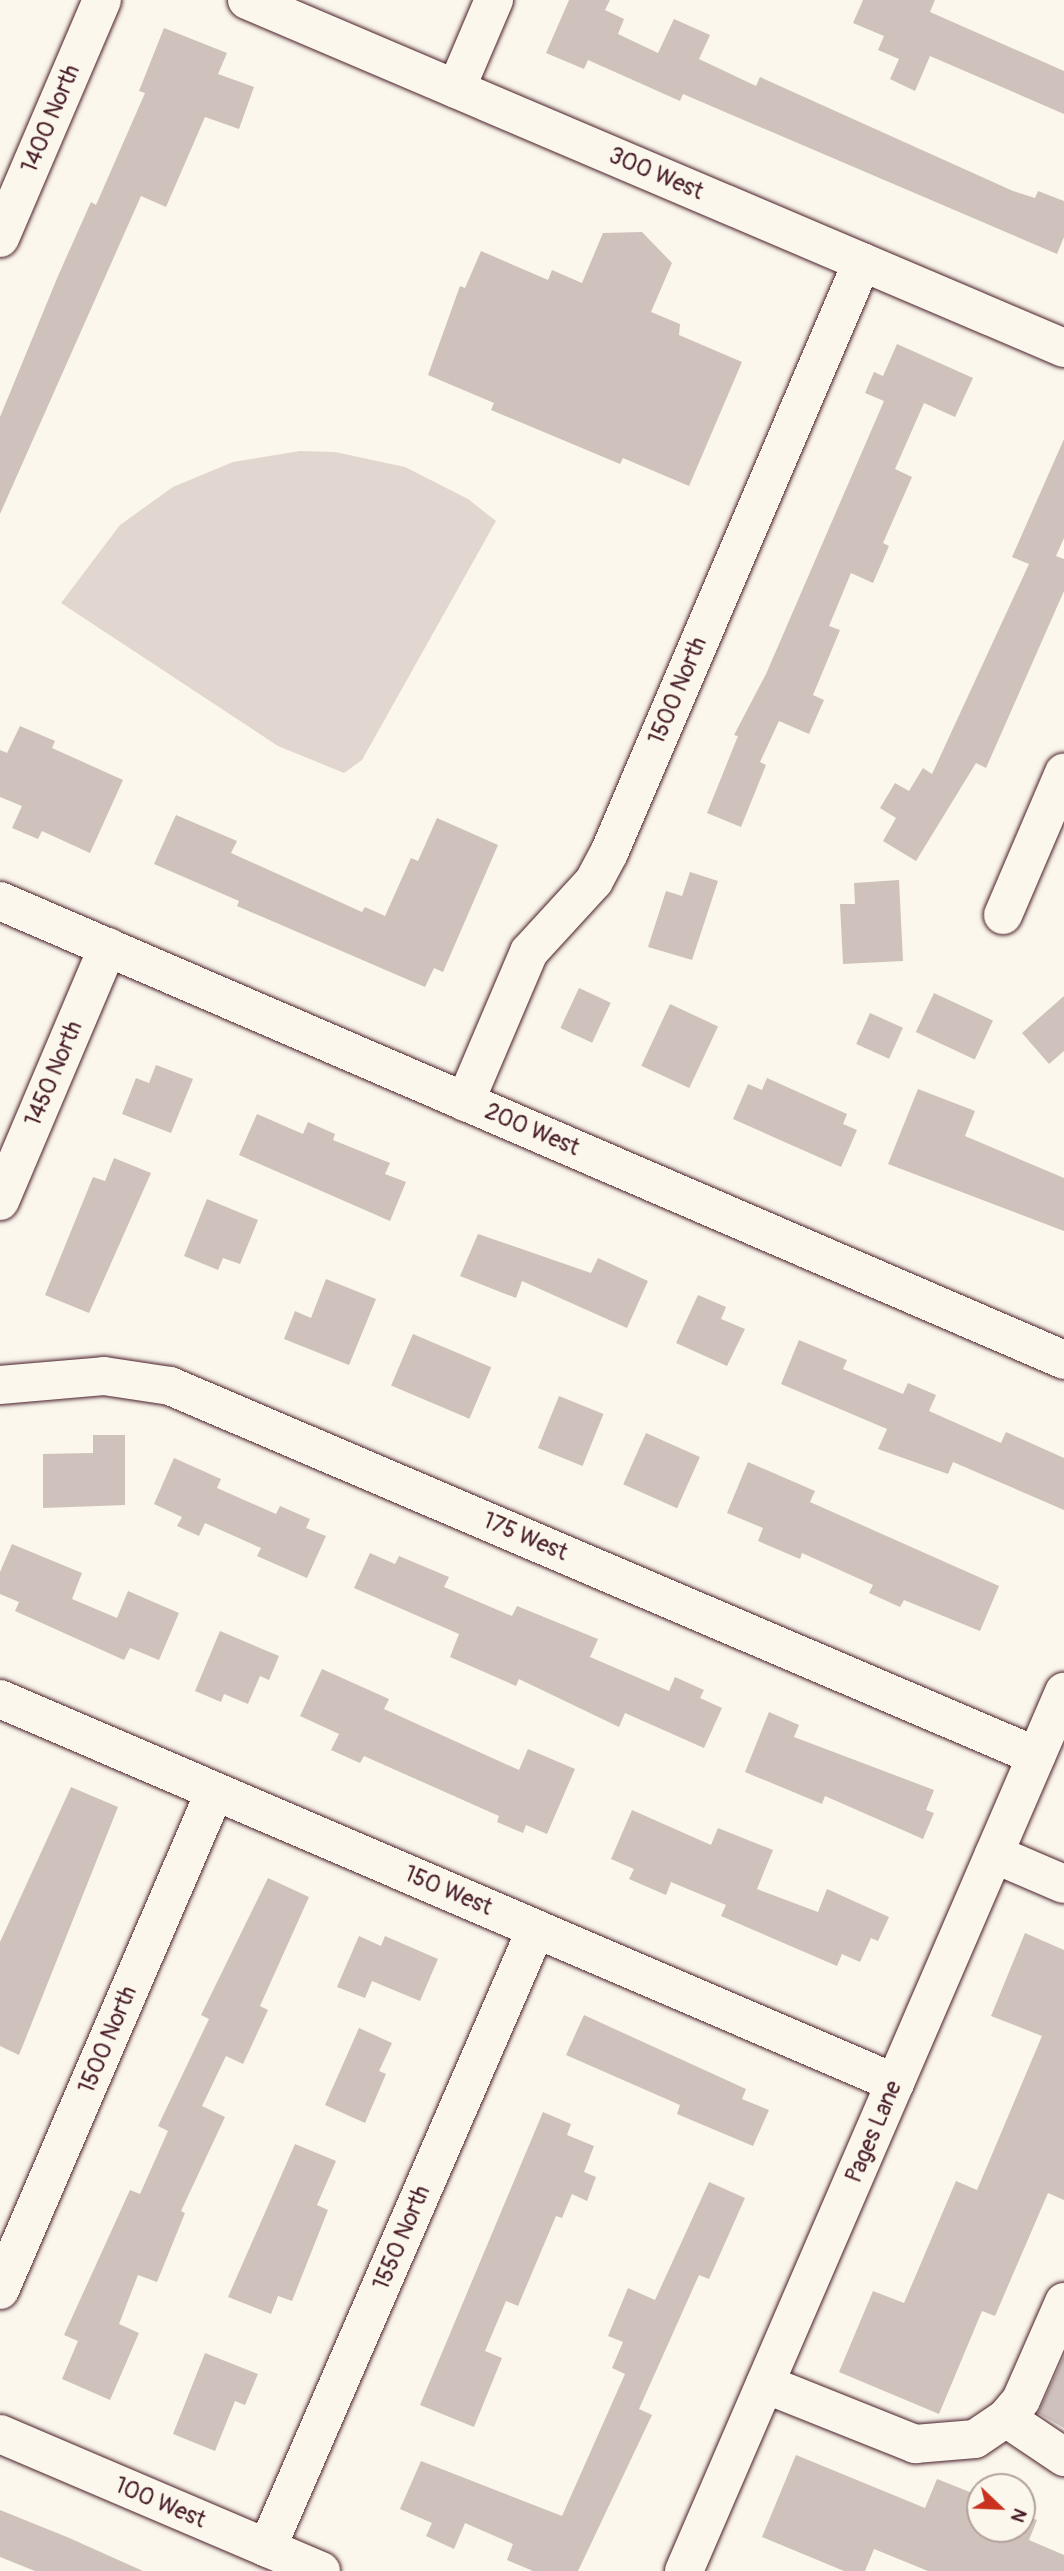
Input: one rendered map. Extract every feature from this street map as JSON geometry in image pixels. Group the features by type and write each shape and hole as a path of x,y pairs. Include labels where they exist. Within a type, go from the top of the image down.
{"street":[{"name":"1400 North","path":"0,238 102,0"},
{"name":"300 West","path":"247,0 1064,348"},
{"path":"456,89 494,0"},
{"name":"1500 North","path":"465,1102 529,952 594,881 609,853 862,262"},
{"path":"1003,915 1064,773"},
{"name":"200 West","path":"0,901 1064,1360"},
{"name":"1450 North","path":"0,1201 108,947"},
{"name":"175 West","path":"0,1385 104,1376 180,1390 1036,1756"},
{"name":"Pages Lane","path":"684,2571 1064,1692"},
{"name":"150 West","path":"0,1699 895,2083"},
{"name":"1500 North","path":"0,2290 215,1791"},
{"path":"994,1854 1064,1884"},
{"name":"1550 North","path":"267,2548 536,1929"},
{"path":"765,2384 915,2444 975,2439 1006,2418 1027,2390 1064,2302"},
{"path":"1006,2418 1064,2457"},
{"name":"100 West","path":"0,2434 321,2571"}],"shaded area":[{"path":"300,451 335,452 405,467 468,499 496,521 362,760 344,773 278,746 61,603 120,525 173,487 233,462"}],"building":[{"path":"569,0 610,0 605,10 624,19 618,34 658,53 674,19 710,35 699,59 756,86 760,77 1013,191 1035,198 1038,191 1064,201 1064,237 1057,254 683,94 680,101 588,60 584,69 546,53"},
{"path":"863,0 935,0 930,12 1064,71 1064,114 930,56 915,91 890,79 899,59 878,50 884,36 853,23"},
{"path":"164,28 227,53 218,74 254,87 239,129 205,117 166,207 141,196 0,514 0,417 91,202 96,205 145,93 139,91"},
{"path":"642,232 672,263 651,312 680,324 679,335 742,362 689,486 623,458 620,464 491,410 494,403 428,375 460,286 465,288 481,251 548,280 552,270 582,283 603,233"},
{"path":"897,344 973,378 955,417 924,403 895,469 912,477 883,543 889,546 873,583 851,573 829,626 840,630 813,695 824,700 809,734 779,721 760,762 766,765 741,827 707,813 738,736 734,735 766,674 884,401 865,393 874,372 883,376"},
{"path":"1064,439 1064,538 1056,556 1064,559 1064,591 986,768 976,763 916,861 883,841 896,818 880,808 895,783 909,791 923,768 932,774 1029,564 1012,557"},
{"path":"20,726 55,741 52,748 123,780 90,853 42,831 38,839 12,828 22,806 0,797 0,750 7,753"},
{"path":"176,815 237,841 231,853 362,912 365,907 385,916 411,858 418,861 437,818 498,845 443,972 434,968 425,987 237,906 239,901 154,864"},
{"path":"690,872 718,881 692,960 648,947 666,891 682,896"},
{"path":"899,880 903,961 843,964 840,904 855,904 854,883"},
{"path":"579,988 611,1003 592,1043 560,1028"},
{"path":"934,993 993,1020 975,1059 916,1032"},
{"path":"1064,996 1064,1051 1049,1064 1022,1033"},
{"path":"670,1004 718,1026 689,1088 641,1066"},
{"path":"870,1013 903,1028 889,1059 856,1044"},
{"path":"156,1065 193,1079 171,1133 122,1114 136,1078 149,1083"},
{"path":"767,1078 847,1114 843,1124 857,1130 841,1167 733,1119 748,1084 762,1090"},
{"path":"918,1089 975,1111 965,1136 1064,1178 1064,1231 888,1164"},
{"path":"257,1114 303,1134 308,1122 335,1134 333,1140 390,1163 385,1174 406,1182 390,1221 239,1155"},
{"path":"114,1158 151,1173 89,1313 45,1295 93,1177 105,1181"},
{"path":"207,1199 258,1220 240,1264 223,1258 218,1270 184,1256"},
{"path":"478,1234 591,1273 598,1258 648,1281 627,1328 522,1281 516,1298 460,1276"},
{"path":"326,1279 376,1299 349,1365 284,1339 295,1311 311,1318"},
{"path":"698,1295 726,1307 721,1319 745,1329 727,1366 676,1343"},
{"path":"413,1334 491,1367 469,1419 391,1386"},
{"path":"799,1340 847,1360 843,1369 903,1394 908,1383 936,1395 929,1411 1001,1443 1006,1432 1064,1458 1064,1510 953,1462 948,1474 878,1449 887,1429 781,1384"},
{"path":"559,1396 604,1414 583,1466 538,1448"},
{"path":"646,1433 700,1457 677,1508 623,1484"},
{"path":"93,1435 125,1435 125,1505 43,1508 43,1454 93,1453"},
{"path":"174,1458 221,1479 217,1488 276,1514 280,1506 310,1519 306,1528 326,1536 307,1578 257,1556 261,1548 205,1523 199,1536 177,1526 182,1517 154,1504"},
{"path":"748,1462 815,1491 810,1502 999,1586 980,1631 904,1600 900,1607 869,1593 873,1585 802,1553 800,1559 758,1541 763,1528 727,1513"},
{"path":"12,1544 82,1573 72,1599 117,1618 128,1591 179,1613 159,1660 130,1648 124,1660 15,1611 19,1602 0,1594 0,1572"},
{"path":"370,1553 395,1564 399,1556 449,1577 444,1587 512,1616 517,1606 598,1639 590,1657 669,1691 675,1677 704,1690 700,1698 722,1708 704,1748 625,1713 619,1727 519,1679 516,1686 450,1657 459,1634 354,1588"},
{"path":"220,1631 279,1656 269,1680 260,1676 248,1704 224,1694 221,1702 195,1691"},
{"path":"322,1669 389,1699 384,1709 519,1770 528,1749 575,1769 547,1834 526,1825 523,1833 497,1822 499,1816 364,1756 360,1763 331,1750 339,1734 300,1716"},
{"path":"769,1712 799,1725 794,1737 934,1790 926,1810 934,1813 923,1839 825,1796 822,1804 745,1772"},
{"path":"71,1787 118,1807 19,2055 0,2046 0,1942"},
{"path":"632,1810 711,1845 718,1828 773,1850 757,1889 818,1912 827,1889 889,1917 878,1941 871,1938 860,1962 842,1954 837,1966 721,1916 726,1905 671,1882 666,1895 629,1879 634,1869 611,1859"},
{"path":"268,1878 309,1897 260,2006 268,2010 243,2064 226,2056 202,2106 225,2117 181,2211 185,2213 157,2282 138,2275 119,2324 139,2333 110,2400 62,2379 78,2341 64,2335 130,2190 140,2194 168,2131 158,2126 209,2019 201,2015"},
{"path":"1025,1933 1064,1950 1064,2200 1048,2193 995,2316 982,2311 939,2414 839,2372 873,2291 904,2303 956,2181 977,2190 1042,2036 991,2016"},
{"path":"359,1936 381,1946 385,1936 438,1959 420,2001 372,1981 365,1998 337,1987"},
{"path":"584,2015 746,2089 742,2099 769,2110 753,2146 677,2114 680,2105 566,2055"},
{"path":"359,2028 392,2043 379,2071 386,2074 365,2123 325,2105"},
{"path":"543,2112 571,2124 567,2135 594,2146 584,2172 596,2177 587,2201 572,2194 562,2218 556,2216 518,2306 506,2301 485,2351 502,2358 474,2427 420,2405"},
{"path":"295,2144 336,2161 317,2205 328,2210 292,2301 278,2296 271,2314 228,2297"},
{"path":"709,2182 745,2198 709,2279 699,2275 639,2409 652,2415 578,2571 533,2571 507,2560 513,2544 465,2523 454,2549 426,2536 432,2523 400,2509 421,2461 562,2516 625,2374 612,2368 623,2342 608,2336 628,2288 655,2300"},
{"path":"205,2353 258,2374 245,2405 235,2401 215,2451 173,2434"},
{"path":"1064,2356 1064,2428 1038,2413"},
{"path":"796,2455 925,2508 937,2479 966,2490 966,2543 1036,2543 1064,2555 1064,2571 928,2571 874,2549 865,2571 844,2571 762,2537"},
{"path":"0,2510 143,2571 35,2571 0,2557"}]}
